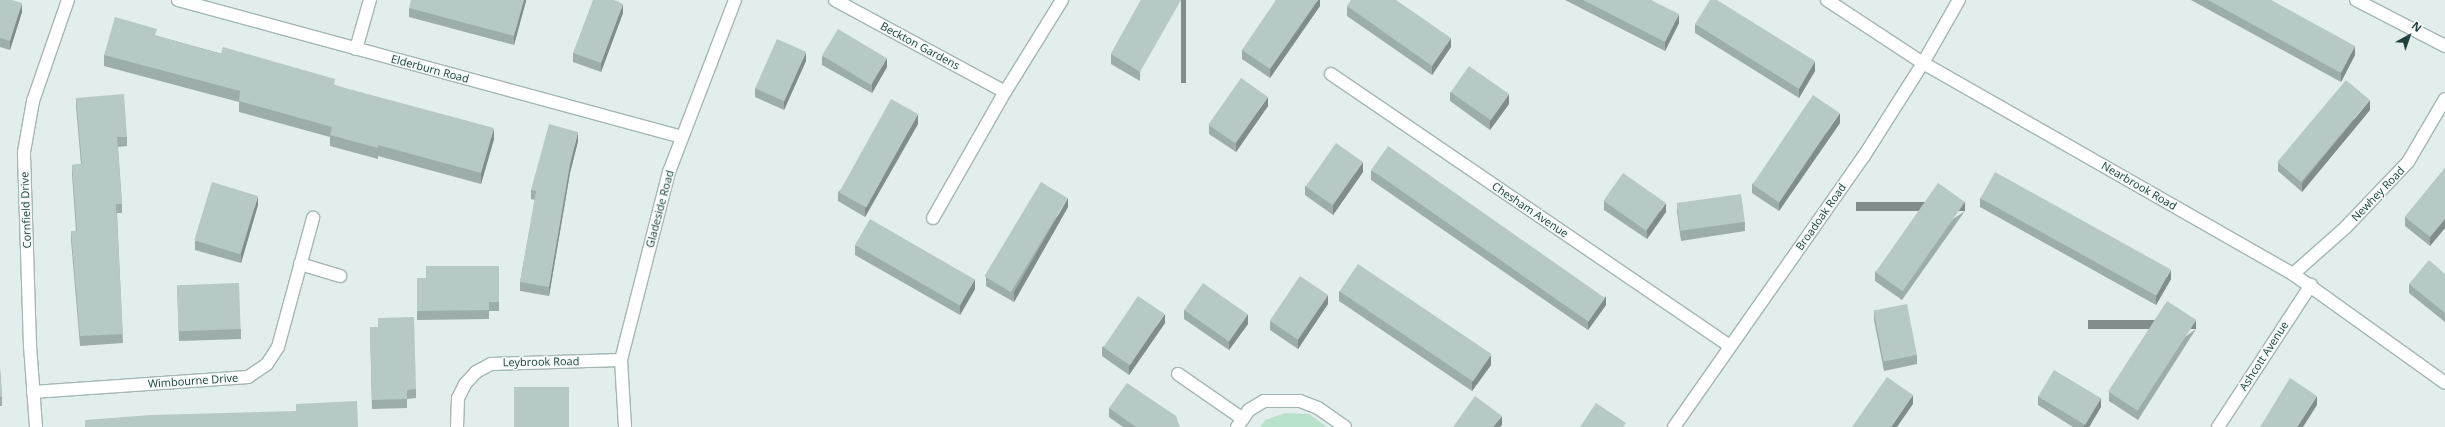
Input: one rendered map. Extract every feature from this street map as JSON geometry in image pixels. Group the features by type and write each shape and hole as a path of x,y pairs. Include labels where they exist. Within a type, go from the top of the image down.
{"street":[{"name":"Cornfield Drive","path":"36,427 33,392 24,152 33,102 68,0"},
{"name":"Elderburn Road","path":"178,0 682,137"},
{"path":"356,49 370,0"},
{"name":"Gladeside Road","path":"625,427 621,360 669,172 735,0"},
{"name":"Beckton Gardens","path":"835,0 1005,92"},
{"path":"933,218 1005,92 1062,0"},
{"name":"Nearbrook Road","path":"1827,0 1923,63 2311,285 2445,383"},
{"name":"Broadoak Road","path":"1674,427 1864,156 1923,63 1959,0"},
{"path":"2356,0 2445,46"},
{"name":"Chesham Avenue","path":"1331,74 1730,346"},
{"name":"Newhey Road","path":"2293,274 2346,228 2408,162 2445,99"},
{"name":"Wimbourne Drive","path":"33,392 248,377 267,364 278,346 313,218"},
{"path":"300,264 340,276"},
{"name":"Ashcott Avenue","path":"2218,427 2311,285"},
{"name":"Leybrook Road","path":"457,427 458,398 465,384 476,372 491,364 621,360"},
{"path":"1178,374 1240,423 1249,410 1264,401 1300,401 1318,408 1345,427"}],"green space":[{"path":"1286,413 1309,414 1327,427 1260,427 1265,420"}],"building":[{"path":"0,0 12,0 22,3 10,41 0,38"},
{"path":"411,0 524,0 514,36 409,8"},
{"path":"593,0 614,0 623,4 601,63 573,53"},
{"path":"1141,0 1181,0 1140,72 1111,54"},
{"path":"1276,0 1318,0 1270,69 1242,50"},
{"path":"1351,0 1396,0 1451,38 1432,66 1347,6"},
{"path":"1583,0 1651,0 1679,14 1665,42"},
{"path":"1710,0 1717,0 1815,61 1799,89 1695,24"},
{"path":"2208,0 2271,0 2355,46 2341,73"},
{"path":"115,17 157,29 155,35 221,54 223,47 335,79 334,85 494,128 481,173 378,145 378,148 330,135 332,127 239,101 240,91 104,55"},
{"path":"838,29 887,58 871,85 822,56"},
{"path":"777,39 806,52 784,101 755,88"},
{"path":"1469,66 1509,94 1491,120 1451,92"},
{"path":"1241,78 1268,97 1235,144 1208,125"},
{"path":"2346,80 2370,100 2301,182 2277,162"},
{"path":"124,94 127,137 117,137 122,204 116,204 123,334 80,336 71,231 77,231 72,165 82,164 76,98"},
{"path":"1813,95 1840,113 1779,202 1753,185"},
{"path":"891,99 918,114 866,208 839,193"},
{"path":"549,124 578,132 570,164 549,287 520,282 536,191 531,190"},
{"path":"1336,143 1363,162 1333,205 1306,186"},
{"path":"1388,146 1605,298 1588,322 1371,170"},
{"path":"2445,168 2445,219 2430,237 2405,217"},
{"path":"1995,172 2171,269 2156,296 1980,198"},
{"path":"1623,173 1666,203 1646,231 1603,201"},
{"path":"212,182 258,196 240,254 194,240"},
{"path":"1041,182 1068,198 1011,292 984,276"},
{"path":"1938,183 1965,202 1903,291 1875,272"},
{"path":"1741,194 1745,222 1681,231 1677,203"},
{"path":"870,219 975,280 960,305 855,245"},
{"path":"2429,260 2445,274 2445,313 2409,284"},
{"path":"1358,264 1491,354 1473,381 1340,291"},
{"path":"426,266 499,266 499,302 489,302 489,310 417,311 417,278 426,278"},
{"path":"1300,276 1328,295 1298,340 1270,321"},
{"path":"239,283 241,329 179,331 177,285"},
{"path":"1203,283 1248,315 1229,342 1184,310"},
{"path":"1138,296 1165,314 1130,365 1103,347"},
{"path":"2167,301 2196,320 2138,411 2108,392"},
{"path":"1907,304 1917,355 1884,362 1874,310"},
{"path":"414,317 416,389 407,390 407,399 372,400 370,327 378,327 378,318"},
{"path":"0,368 2,397 0,397"},
{"path":"2054,370 2101,398 2085,425 2038,397"},
{"path":"1887,377 1913,395 1891,427 1852,427"},
{"path":"2290,378 2317,396 2297,427 2260,427"},
{"path":"1127,383 1176,416 1180,427 1136,427 1109,408"},
{"path":"514,387 569,387 569,427 514,427"},
{"path":"1475,396 1502,416 1493,427 1453,427"},
{"path":"357,401 358,427 85,427 85,420 151,415 296,411 296,404"},
{"path":"1596,403 1626,423 1623,427 1580,427"}]}
